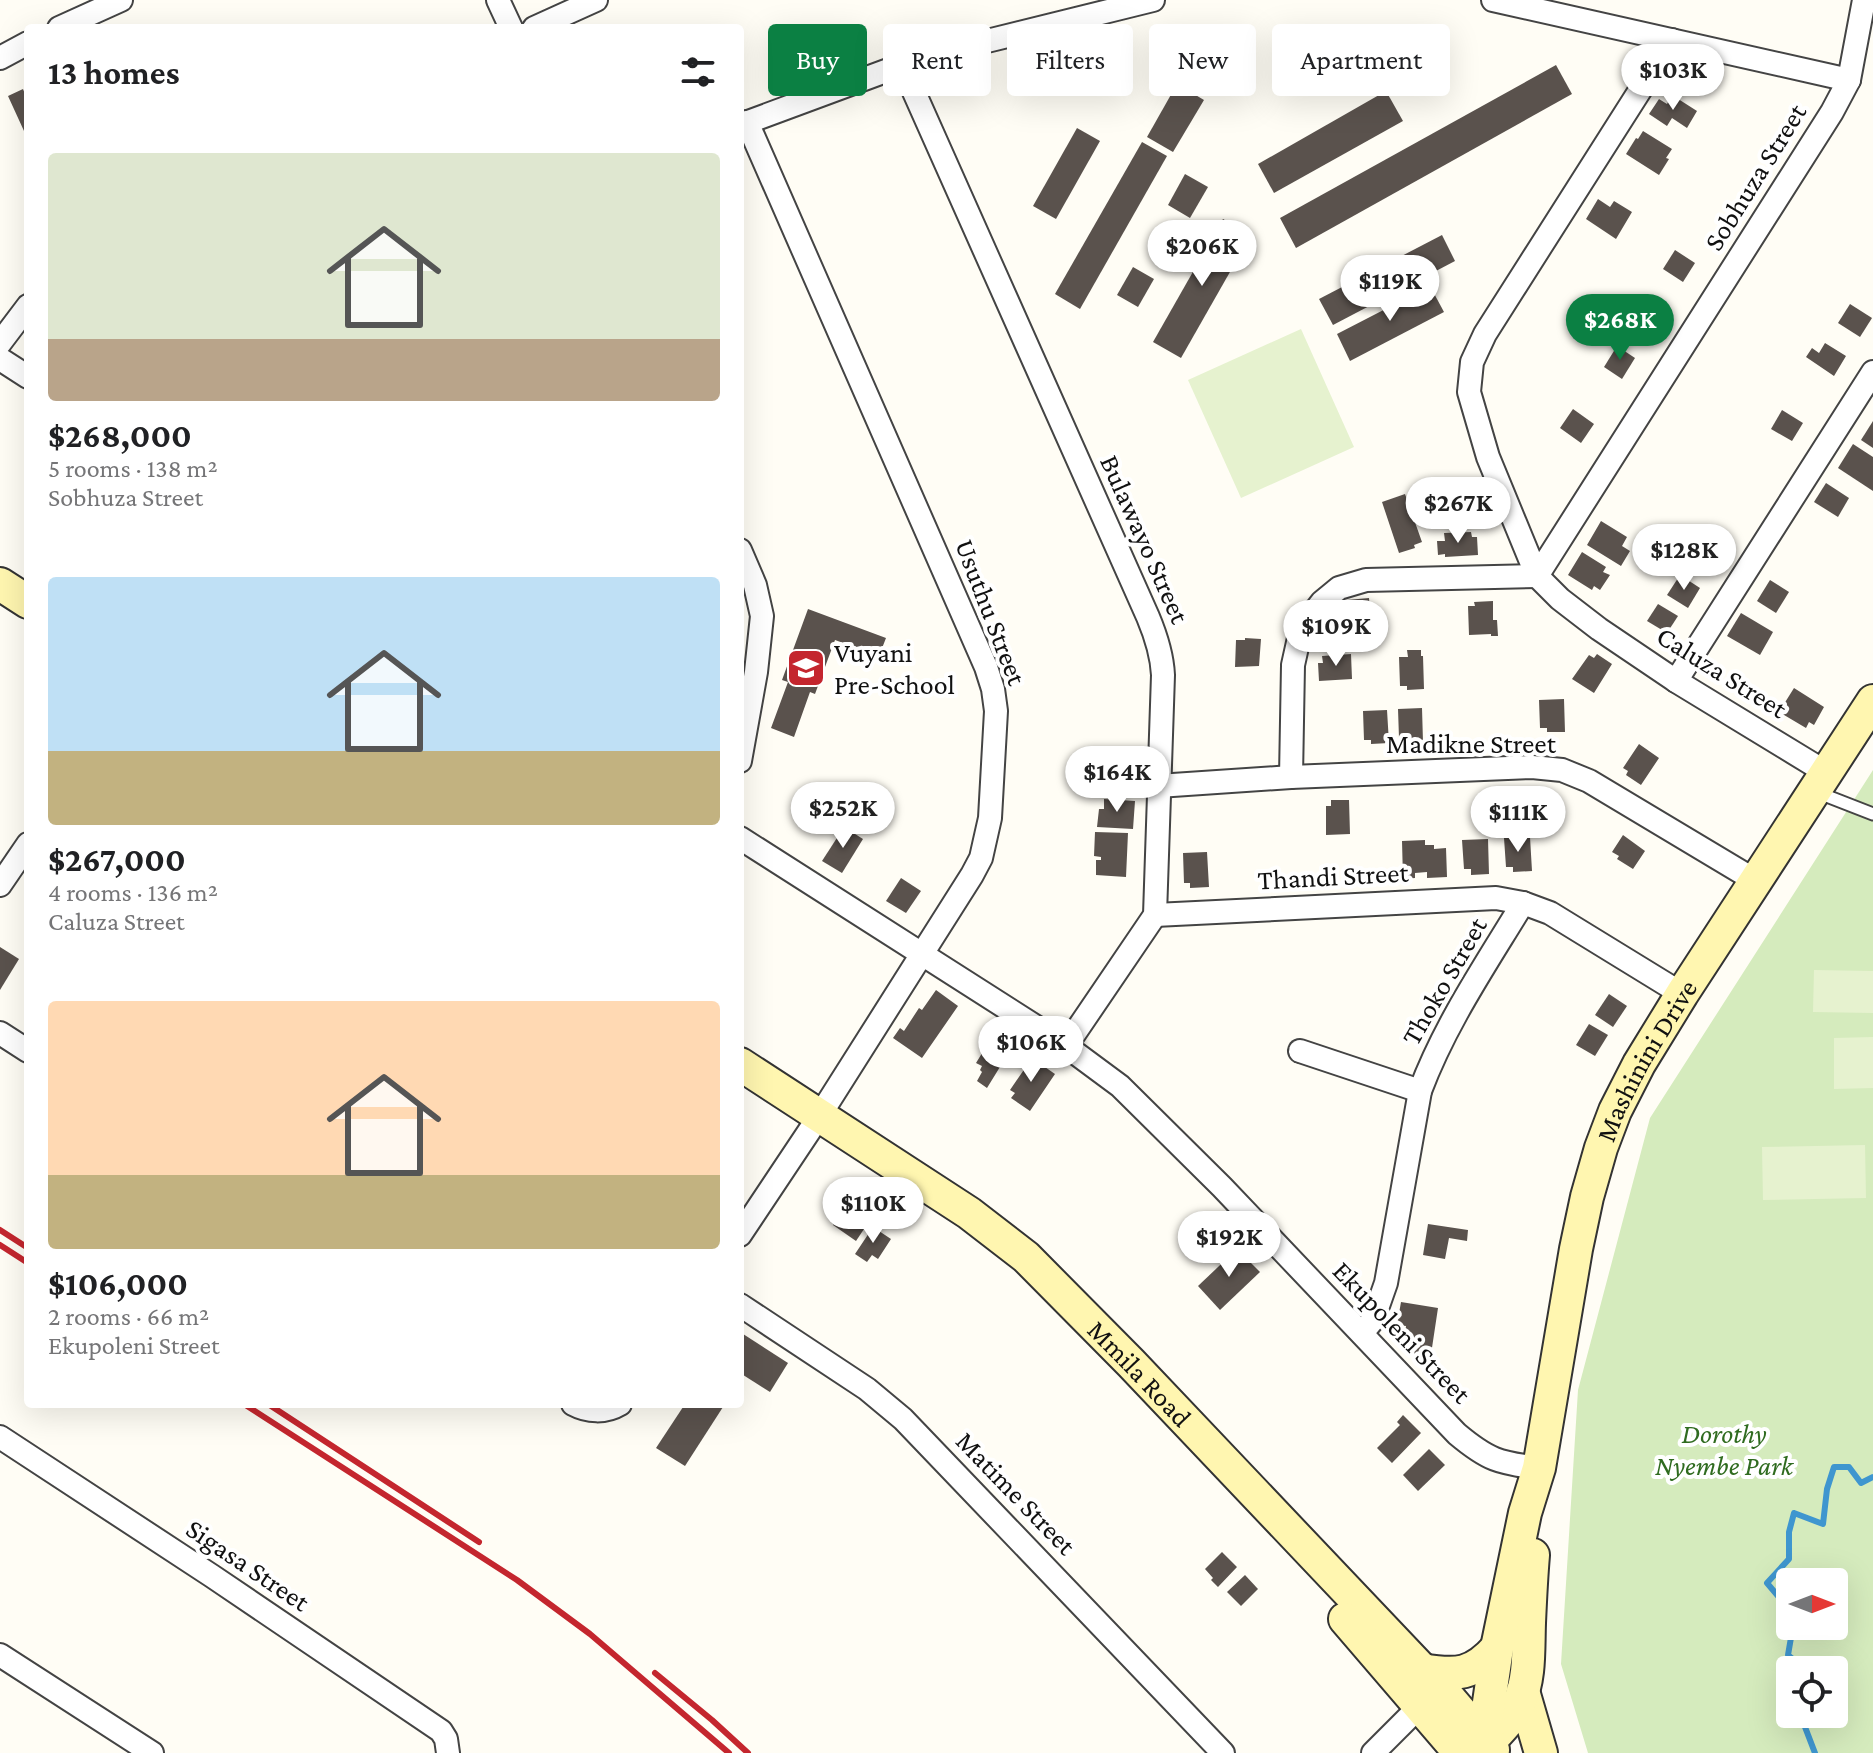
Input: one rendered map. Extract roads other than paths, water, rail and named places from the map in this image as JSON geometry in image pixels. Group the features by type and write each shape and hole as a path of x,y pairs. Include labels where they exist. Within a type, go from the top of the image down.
{"main road":[{"path":"0,584 24,599"},
{"path":"0,607 24,622"},
{"name":"Mashinini Drive","path":"1477,1749 1509,1720 1518,1706 1527,1676 1539,1468 1576,1249 1601,1148 1615,1111 1639,1064 1873,701"},
{"name":"Mmila Road","path":"744,1067 815,1121"},
{"name":"Mmila Road","path":"744,1084 815,1121 969,1213 1026,1257 1420,1706 1477,1749"},
{"name":"Mmila Road","path":"1119,1361 1422,1670 1477,1749"},
{"name":"Mashinini Drive","path":"1477,1749 1487,1716 1497,1648 1525,1513 1539,1468"},
{"path":"1422,1670 1441,1673 1463,1671 1480,1665 1497,1648"},
{"path":"1523,1691 1541,1753"}],"street":[{"path":"63,24 80,8 121,0"},
{"path":"498,0 509,24"},
{"path":"543,24 596,0"},
{"path":"991,40 1153,0"},
{"path":"1493,0 1849,80"},
{"name":"Sobhuza Street","path":"1537,576 1832,112 1849,80 1864,0"},
{"name":"Caluza Street","path":"1672,40 1485,334 1472,362 1469,392 1488,457 1537,576 1560,599 1599,629 1820,782"},
{"path":"0,58 24,45"},
{"path":"744,124 883,72"},
{"name":"Bulawayo Street","path":"916,96 1158,642 1163,675 1155,915"},
{"name":"Usuthu Street","path":"744,124 986,667 996,711 990,818 981,858 922,955 744,1229"},
{"path":"0,343 24,311"},
{"path":"0,359 24,374"},
{"path":"1676,681 1873,372"},
{"path":"744,560 762,616 750,633 756,672 744,739"},
{"path":"1291,777 1293,665 1299,638 1322,602 1339,588 1366,580 1537,576"},
{"name":"Madikne Street","path":"1158,786 1532,767 1562,770 1589,781 1756,881"},
{"name":"Ekupoleni Street","path":"744,841 1066,1046 1120,1086 1457,1434 1499,1462 1539,1468"},
{"path":"0,885 24,850"},
{"name":"Thandi Street","path":"1155,915 1496,898 1523,903 1550,913 1682,994"},
{"name":"Thoko Street","path":"1362,1333 1373,1320 1386,1283 1420,1091 1445,1031 1523,903"},
{"path":"1066,1046 1155,915"},
{"path":"0,1033 24,1048"},
{"name":"Thoko Street","path":"1300,1051 1420,1091"},
{"name":"Matime Street","path":"744,1308 867,1389 903,1419 1223,1753"},
{"path":"582,1408 595,1411 614,1408"},
{"name":"Sigasa Street","path":"0,1437 441,1731 448,1753"},
{"path":"0,1655 152,1753"},
{"path":"1373,1753 1420,1706"}],"lane":[{"path":"1820,782 1873,814"}],"waterway":[{"path":"1781,1568 1789,1559 1789,1532 1794,1513 1823,1524 1827,1489 1834,1467 1849,1467 1861,1483 1873,1477"},
{"path":"1776,1573 1767,1583 1776,1594"},
{"path":"1789,1656 1791,1640"},
{"path":"1805,1728 1815,1753"}],"railway":[{"path":"0,1230 24,1245"},
{"path":"0,1245 24,1260"},
{"path":"250,1408 517,1580 590,1634 729,1753"},
{"path":"274,1408 479,1542"},
{"path":"655,1673 748,1753"}],"place":[{"name":"Vuyani Pre-School","path":"806,668"}],"park label":[{"name":"Dorothy Nyembe Park","path":"1724,1449"}]}
